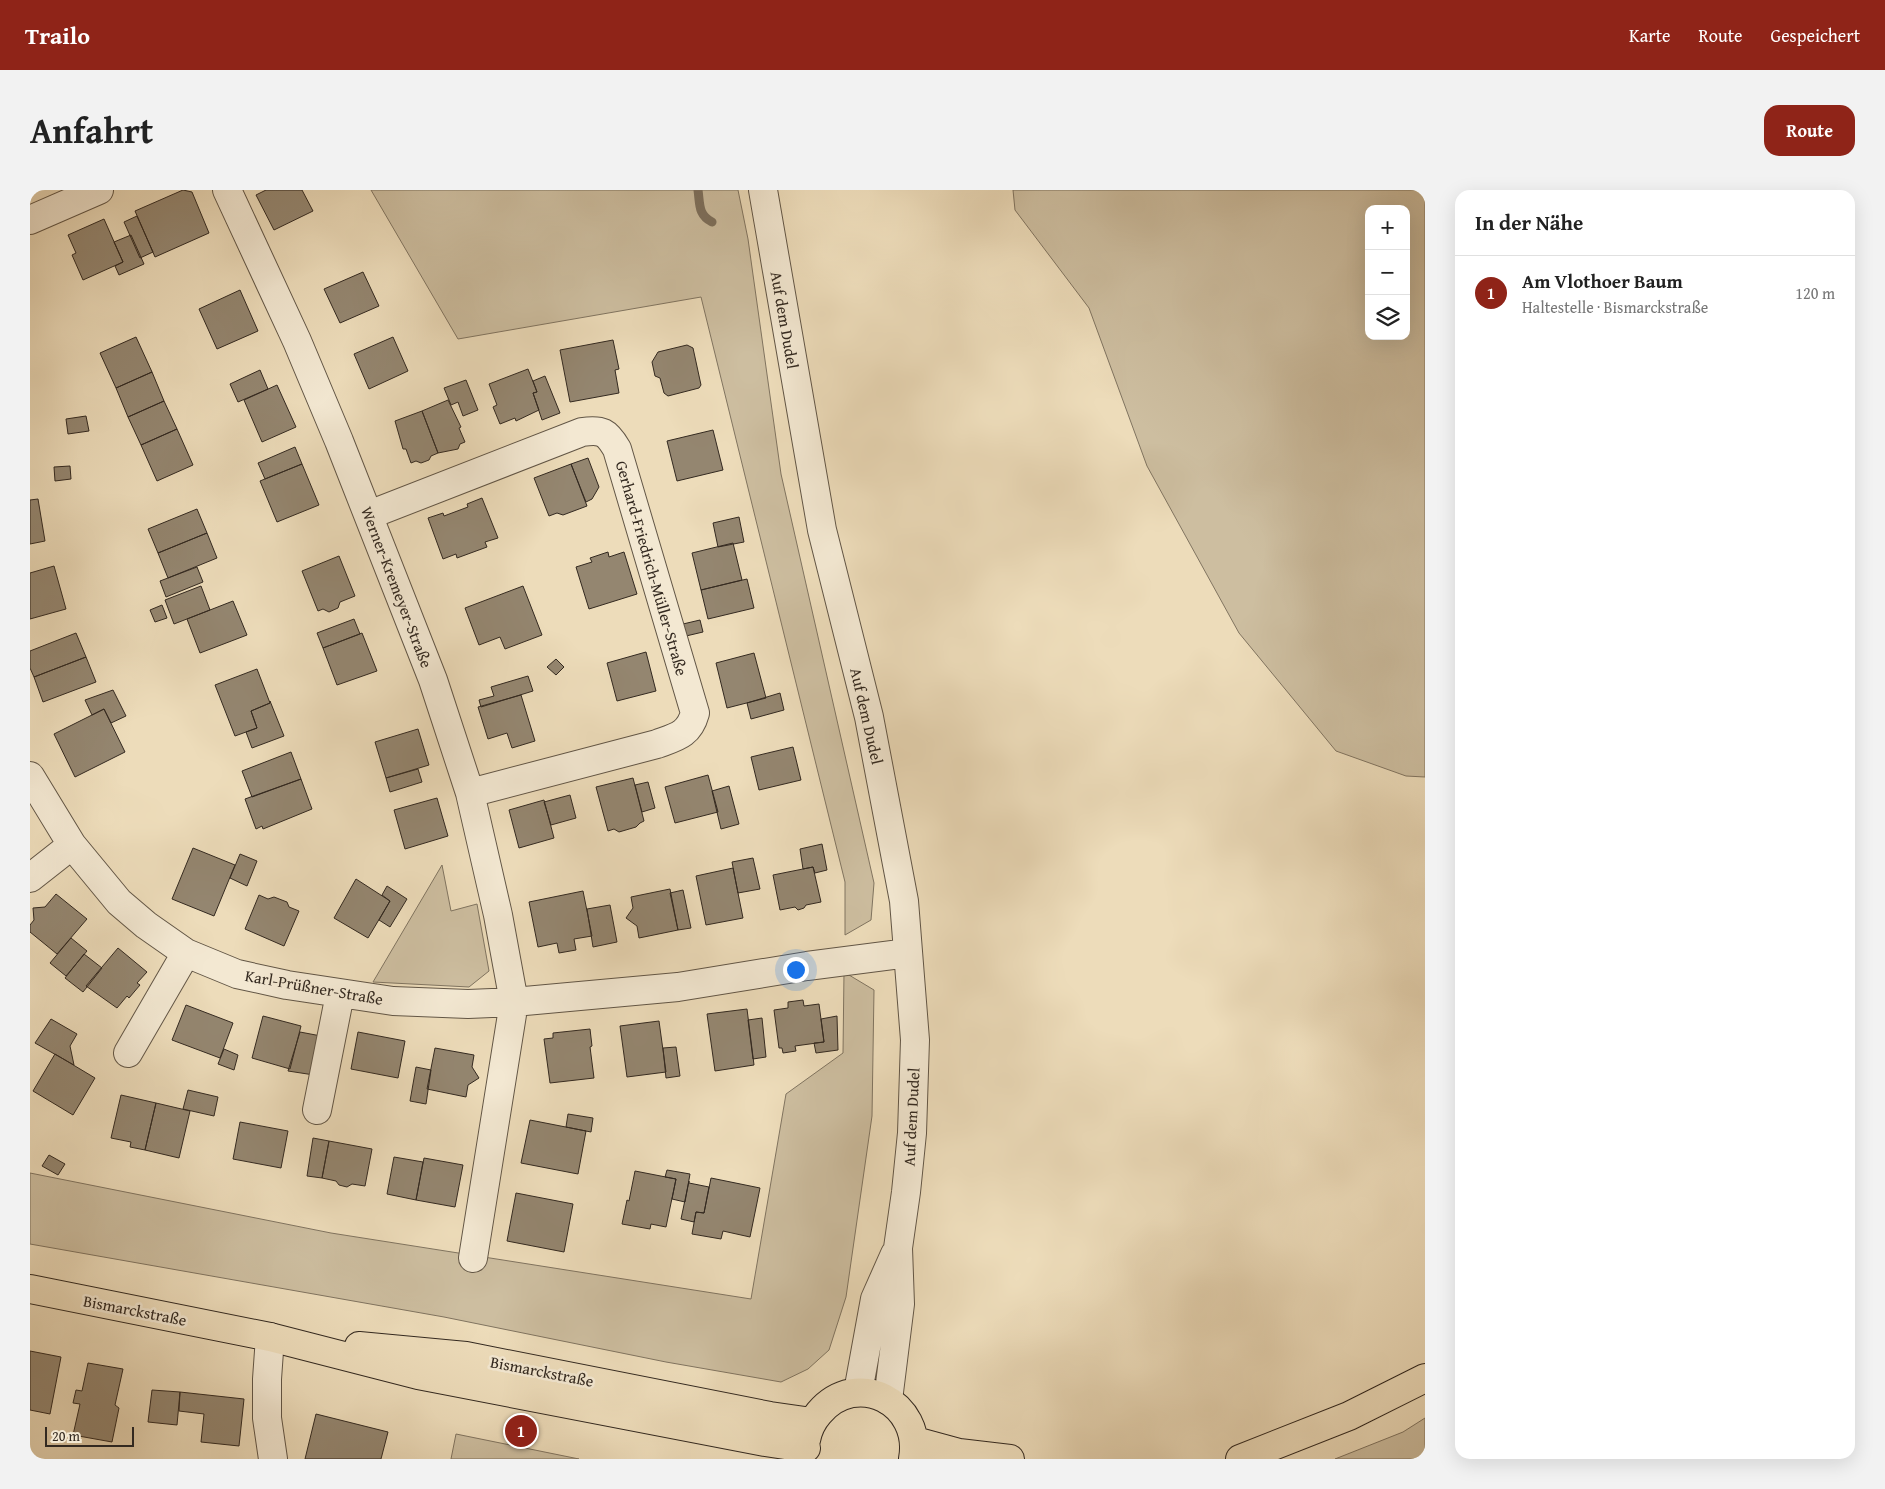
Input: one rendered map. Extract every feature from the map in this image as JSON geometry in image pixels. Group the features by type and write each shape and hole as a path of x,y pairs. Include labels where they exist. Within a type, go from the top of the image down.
{"main road":[{"name":"Bismarckstraße","path":"30,1289 270,1337 418,1375 764,1442 807,1453"},
{"name":"Bismarckstraße","path":"270,1337 466,1356 770,1416 812,1422"},
{"path":"1240,1459 1349,1416 1425,1378"},
{"path":"807,1453 807,1435 812,1422 827,1404 840,1396 858,1392 872,1394 888,1400 901,1410 910,1424 914,1450 1010,1459"}],"street":[{"path":"30,220 99,190"},
{"name":"Werner-Kremeyer-Straße","path":"227,190 298,341 369,515 433,680 470,793 498,915 514,1002"},
{"name":"Auf dem Dudel","path":"763,190 822,530 869,717 904,900 915,1040 912,1133 898,1248 900,1304 888,1400"},
{"name":"Gerhard-Friedrich-Müller-Straße","path":"369,515 582,432 597,430 609,436 617,449 695,713 692,724 680,735 657,744 470,793"},
{"name":"Karl-Prüßner-Straße","path":"30,776 72,845 119,902 146,925 186,952 237,974 287,985 394,1001 459,1004 514,1002 678,987 908,952"},
{"path":"30,878 72,845"},
{"path":"128,1053 186,952"},
{"path":"317,1110 340,994"},
{"path":"473,1258 514,1002"},
{"name":"Auf dem Dudel","path":"858,1392 875,1299 898,1248"},
{"path":"270,1337 267,1418 273,1459"}],"shaded area":[{"path":"371,190 738,190 748,239 781,474 874,883 871,920 845,935 845,882 701,297 458,339"},
{"path":"1013,190 1425,190 1425,777 1406,776 1336,751 1239,633 1147,466 1089,308 1015,210"},
{"path":"442,865 451,911 477,904 489,971 469,987 373,982"},
{"path":"844,972 874,990 872,1116 846,1297 829,1350 808,1369 781,1382 666,1362 444,1317 30,1244 30,1173 331,1233 751,1299 786,1094 843,1053"},
{"path":"1425,1418 1425,1459 1335,1459 1403,1432"},
{"path":"456,1434 579,1459 451,1459"}],"building":[{"path":"183,190 192,192 209,233 155,257 135,211"},
{"path":"266,190 302,190 313,211 274,230 256,195"},
{"path":"137,216 153,252 140,258 124,222"},
{"path":"104,219 123,262 83,280 72,255 76,253 68,235"},
{"path":"131,235 144,264 119,275 115,266 123,262 114,242"},
{"path":"363,272 379,306 340,323 324,289"},
{"path":"240,290 258,331 217,349 199,309"},
{"path":"136,337 152,372 116,388 100,353"},
{"path":"393,337 408,371 369,389 354,354"},
{"path":"613,340 619,369 615,370 619,393 570,402 560,350"},
{"path":"687,345 693,348 701,385 699,388 668,396 664,393 660,378 655,376 652,362 658,352"},
{"path":"528,369 537,392 533,393 539,410 516,421 515,418 500,424 493,407 497,405 489,384"},
{"path":"260,370 268,389 238,402 230,384"},
{"path":"152,372 164,401 128,417 116,388"},
{"path":"545,376 560,413 542,420 533,393 537,392 533,381"},
{"path":"466,380 478,410 463,416 458,402 451,405 444,388"},
{"path":"277,385 296,427 262,442 244,400"},
{"path":"448,400 461,427 459,428 465,442 460,444 458,449 438,453 422,411"},
{"path":"164,401 177,429 141,445 128,417"},
{"path":"422,411 438,453 421,463 416,461 411,463 406,449 403,449 395,421"},
{"path":"86,416 89,431 68,434 66,419"},
{"path":"177,429 193,465 157,481 141,445"},
{"path":"713,430 723,470 677,481 667,441"},
{"path":"295,447 302,464 265,479 258,463"},
{"path":"588,458 599,487 592,499 586,502 571,464"},
{"path":"302,464 319,505 277,522 260,481"},
{"path":"571,464 587,506 563,515 557,513 549,516 534,478"},
{"path":"70,466 71,479 55,481 54,467"},
{"path":"482,498 498,538 485,542 487,547 457,558 456,554 443,559 428,518 443,513 444,516 468,507 467,504"},
{"path":"38,499 45,541 30,544 30,500"},
{"path":"197,509 207,533 158,553 148,529"},
{"path":"739,517 744,542 718,547 713,523"},
{"path":"207,533 217,558 168,578 158,553"},
{"path":"733,543 742,580 701,590 692,553"},
{"path":"608,552 609,557 624,552 637,594 589,609 576,567 592,562 590,558"},
{"path":"339,556 355,596 340,602 338,608 329,612 323,609 318,611 302,571"},
{"path":"54,566 66,609 30,619 30,573"},
{"path":"197,567 203,582 166,597 160,581"},
{"path":"747,579 754,608 708,619 701,590"},
{"path":"201,586 210,610 174,624 165,600"},
{"path":"523,586 542,635 505,649 500,637 479,645 465,608"},
{"path":"233,601 247,635 200,653 187,619"},
{"path":"162,605 167,618 155,622 150,610"},
{"path":"354,619 360,634 323,648 317,633"},
{"path":"700,620 703,632 686,636 683,624"},
{"path":"76,633 86,657 34,677 30,668 30,651"},
{"path":"362,633 377,671 337,685 323,648"},
{"path":"646,652 656,691 617,701 607,663"},
{"path":"754,653 766,698 727,708 716,663"},
{"path":"86,657 96,682 43,702 34,677"},
{"path":"556,659 564,667 556,675 547,667"},
{"path":"257,669 270,703 251,711 257,728 235,736 215,685"},
{"path":"528,676 533,691 481,707 479,700 494,696 491,687"},
{"path":"113,690 126,716 111,723 104,709 92,715 85,700"},
{"path":"780,693 784,710 751,719 747,703"},
{"path":"521,695 535,741 512,748 507,733 488,739 478,707"},
{"path":"270,701 284,736 252,748 246,732 257,728 251,711 270,703"},
{"path":"104,709 125,752 75,777 54,734"},
{"path":"418,729 429,765 386,778 375,742"},
{"path":"793,747 801,780 759,790 751,757"},
{"path":"291,752 301,779 252,797 242,771"},
{"path":"418,769 422,782 390,792 386,778"},
{"path":"708,775 718,812 675,823 665,787"},
{"path":"633,778 644,821 636,827 619,832 614,829 608,831 596,787"},
{"path":"301,779 312,809 263,829 262,826 256,829 245,799"},
{"path":"648,782 655,808 642,812 635,785"},
{"path":"729,786 739,824 721,829 712,791"},
{"path":"570,795 576,818 551,825 544,802"},
{"path":"437,798 448,836 405,849 394,810"},
{"path":"544,800 554,838 519,848 509,810"},
{"path":"822,844 827,870 815,873 813,867 803,869 800,849"},
{"path":"193,848 235,865 214,916 172,899"},
{"path":"240,854 257,861 247,886 230,878"},
{"path":"753,858 760,889 738,893 732,862"},
{"path":"813,867 821,902 806,905 798,910 795,907 780,910 773,875"},
{"path":"733,868 743,918 706,925 696,876"},
{"path":"356,879 390,901 368,938 334,918"},
{"path":"387,886 407,899 390,927 379,920 390,901 382,895"},
{"path":"670,889 678,930 639,938 637,926 626,918 633,908 631,897"},
{"path":"683,890 691,928 678,930 670,893"},
{"path":"583,891 592,936 574,939 576,950 559,953 557,943 538,947 529,902"},
{"path":"56,894 87,919 57,954 30,932 30,925 34,920 33,908 45,907"},
{"path":"259,895 268,899 274,897 287,902 289,907 299,911 284,946 245,929"},
{"path":"610,905 617,942 593,947 587,909"},
{"path":"71,938 87,951 66,976 50,963"},
{"path":"118,948 147,972 137,983 140,985 117,1008 86,986"},
{"path":"84,954 102,968 83,992 65,978"},
{"path":"803,1000 804,1006 819,1004 824,1042 795,1046 796,1051 783,1053 782,1048 779,1048 774,1010 788,1008 788,1002"},
{"path":"186,1005 233,1023 220,1058 172,1040"},
{"path":"747,1009 754,1065 715,1071 707,1014"},
{"path":"263,1016 301,1026 290,1069 252,1058"},
{"path":"837,1016 838,1050 816,1053 814,1043 824,1042 821,1019"},
{"path":"762,1018 766,1057 753,1059 748,1020"},
{"path":"51,1019 77,1034 70,1046 74,1065 35,1043"},
{"path":"659,1021 666,1072 627,1077 620,1026"},
{"path":"590,1029 594,1078 550,1083 544,1039 553,1038 553,1033"},
{"path":"300,1032 321,1036 314,1075 288,1071"},
{"path":"358,1032 405,1041 398,1078 351,1069"},
{"path":"676,1047 680,1076 666,1078 663,1048"},
{"path":"435,1048 474,1055 472,1067 479,1078 468,1085 466,1097 427,1089"},
{"path":"224,1049 238,1055 234,1070 218,1064"},
{"path":"55,1054 95,1078 73,1115 33,1091"},
{"path":"416,1067 431,1070 426,1104 410,1101"},
{"path":"188,1090 218,1097 214,1116 183,1109"},
{"path":"121,1095 156,1103 145,1150 130,1147 131,1142 111,1138"},
{"path":"156,1103 190,1111 179,1158 145,1150"},
{"path":"568,1114 593,1118 591,1132 566,1127"},
{"path":"530,1120 586,1131 578,1174 521,1163"},
{"path":"240,1122 288,1131 281,1168 233,1159"},
{"path":"313,1138 329,1141 322,1178 307,1176"},
{"path":"329,1141 372,1149 365,1186 352,1184 347,1187 339,1185 336,1181 322,1178"},
{"path":"49,1155 65,1164 58,1175 42,1166"},
{"path":"394,1157 423,1162 416,1200 387,1194"},
{"path":"424,1158 463,1165 455,1207 416,1200"},
{"path":"667,1170 690,1174 685,1202 672,1199 676,1179 665,1177"},
{"path":"635,1171 676,1179 666,1227 651,1224 650,1229 622,1224"},
{"path":"711,1178 760,1188 750,1237 723,1231 721,1239 692,1234 696,1212 704,1213"},
{"path":"689,1181 689,1183 709,1187 704,1213 696,1212 694,1222 681,1219"},
{"path":"516,1193 573,1204 564,1252 507,1241"},
{"path":"30,1351 61,1357 50,1414 30,1410"},
{"path":"88,1363 123,1369 115,1405 119,1408 112,1442 73,1435 80,1404 73,1403 76,1390 82,1391"},
{"path":"152,1390 180,1392 177,1425 148,1422"},
{"path":"180,1392 244,1399 239,1446 201,1442 204,1414 179,1411"},
{"path":"316,1414 388,1432 381,1459 305,1459"}],"waterway":[{"path":"698,190 702,212 712,222"}],"place":[{"name":"Am Vlothoer Baum","path":"521,1431"}]}
